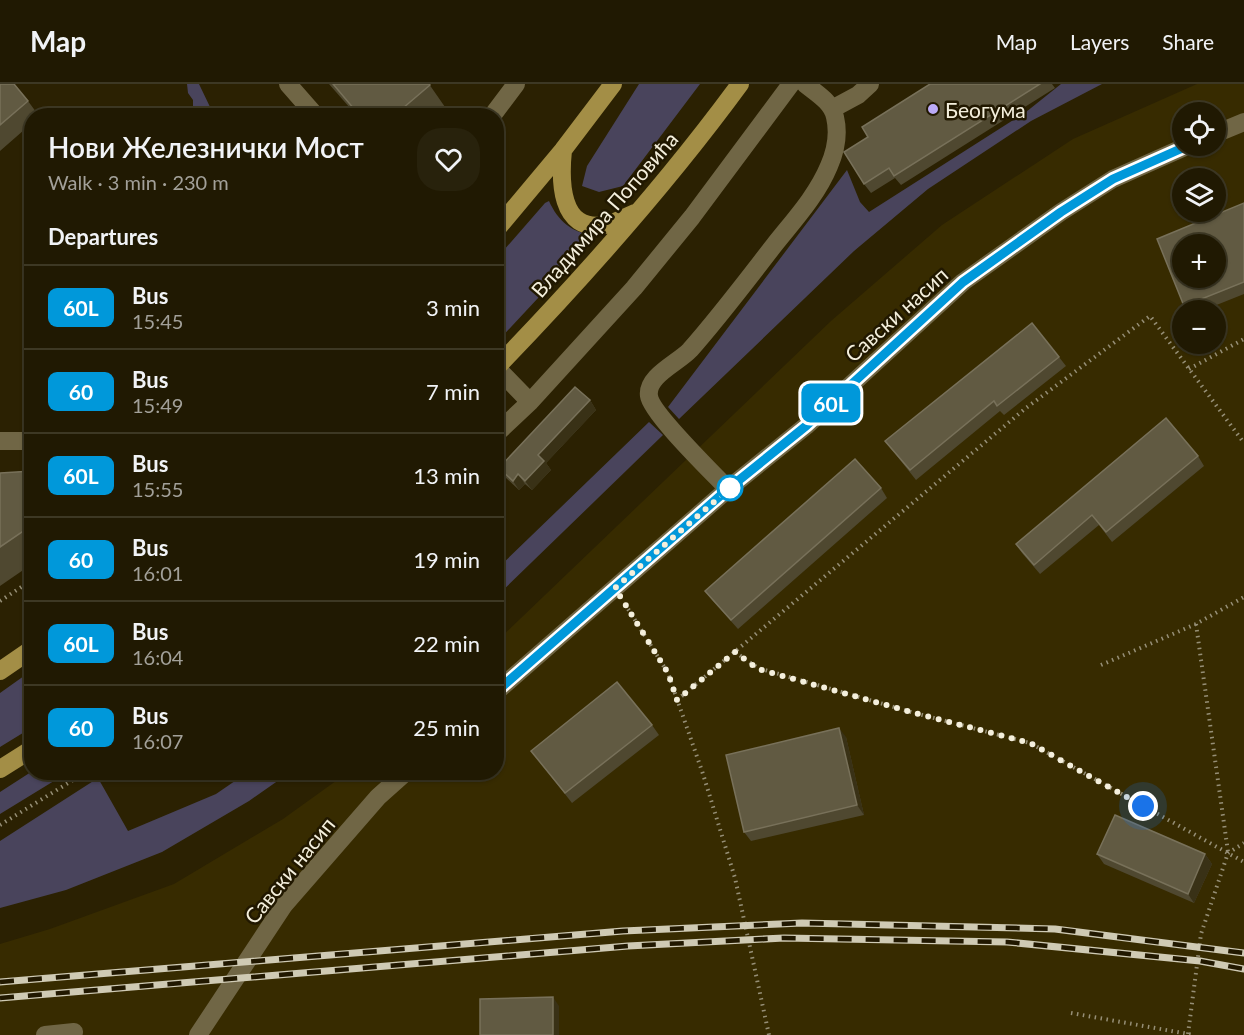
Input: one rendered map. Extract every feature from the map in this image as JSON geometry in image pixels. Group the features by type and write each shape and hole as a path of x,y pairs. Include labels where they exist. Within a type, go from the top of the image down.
{"main road":[{"path":"504,222 563,150 613,84"},
{"name":"Владимира Поповића","path":"504,361 559,303 640,211 740,84"},
{"path":"563,150 562,191 566,205 577,219 588,224 604,225 640,211"},
{"path":"0,671 24,654"},
{"path":"0,769 24,754"}],"street":[{"path":"288,84 309,108"},
{"path":"498,108 516,84"},
{"path":"504,426 530,402 634,288 692,217 791,84"},
{"path":"728,489 658,414 649,398 649,392 656,378 689,352 754,272 820,183 830,165 837,137 835,115 826,101 805,84"},
{"path":"832,110 858,95 870,84"},
{"path":"1226,129 1244,122"},
{"name":"Савски насип","path":"504,685 728,489 806,426 963,282 1061,212 1113,179 1172,153"},
{"path":"504,375 530,402"},
{"path":"0,441 24,441"},
{"name":"Савски насип","path":"198,1035 284,905 378,797 397,780"},
{"path":"45,1035 74,1032"}],"path":[{"path":"677,700 1026,408 1150,315 1244,443"},
{"path":"1189,369 1244,339"},
{"path":"0,601 24,585"},
{"path":"615,588 668,673 703,774 735,878 769,1035"},
{"path":"1101,665 1196,624 1244,597"},
{"path":"1188,1034 1201,934 1228,853 1196,624"},
{"path":"735,652 758,669 1030,743 1244,861"},
{"path":"0,825 73,780"},
{"path":"1228,853 1244,843"},
{"path":"1071,1013 1194,1035"}],"shaded area":[{"path":"187,84 199,84 211,108 193,108 193,100 188,93"},
{"path":"639,84 700,84 623,186 599,192 582,186 587,166"},
{"path":"1061,84 1102,84 1031,121 928,189 854,251 679,419 668,407 847,170 860,202 869,212 1026,112"},
{"path":"1197,84 1244,84 1244,1035 0,1035 0,944 50,929 174,884 283,819 337,780 504,780 504,634 831,321 942,225 1073,139"},
{"path":"549,201 561,220 572,229 594,235 594,238 504,334 504,250"},
{"path":"649,422 663,435 504,589 504,562"},
{"path":"24,676 24,732 0,747 0,693"},
{"path":"24,777 24,780 56,780 0,814 0,792"},
{"path":"95,780 99,780 128,831 216,794 236,780 279,780 249,801 162,852 66,890 0,908 0,841"}],"building":[{"path":"0,84 14,84 28,101 0,125"},
{"path":"333,84 430,85 403,108 353,108"},
{"path":"930,84 1040,84 894,176 889,168 864,184 844,152 868,137 862,127"},
{"path":"1244,203 1244,282 1199,300 1182,300 1177,288 1226,288 1226,234 1172,234 1172,276 1157,239 1198,222 1226,222 1226,210"},
{"path":"1032,323 1059,357 997,406 994,401 910,470 885,441"},
{"path":"575,387 590,400 538,455 544,461 525,481 518,474 513,481 504,473 504,463"},
{"path":"1166,418 1198,456 1106,532 1092,515 1034,565 1016,544"},
{"path":"855,459 881,488 731,620 705,591"},
{"path":"24,472 24,530 0,547 0,473"},
{"path":"617,682 652,725 565,793 531,751"},
{"path":"839,728 857,805 744,832 726,755"},
{"path":"1115,815 1205,854 1188,894 1097,854"},
{"path":"553,997 553,1035 480,1035 480,999"}],"railway":[{"path":"0,982 623,931 802,923 1055,929 1244,953"},
{"path":"0,998 628,946 784,938 1007,942 1200,961 1244,969"}],"bus line":[{"name":"60L","path":"504,685 728,489 806,426 963,282 1061,212 1113,179 1172,151"}],"place":[{"name":"Беогума","path":"933,109"}],"route":[{"path":"730,488 615,588 668,673 677,700 735,652 758,669 1030,743 1143,806"}]}
